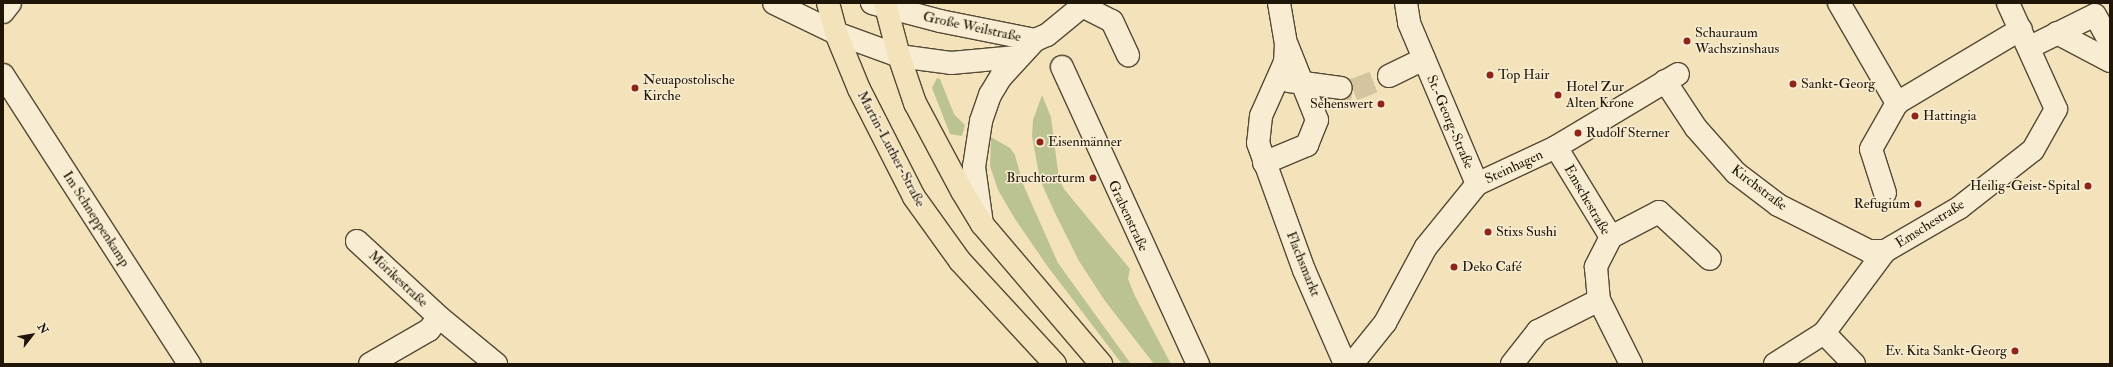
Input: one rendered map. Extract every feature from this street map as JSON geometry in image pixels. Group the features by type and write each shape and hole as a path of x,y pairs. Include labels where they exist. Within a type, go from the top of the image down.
{"main road":[{"name":"Martin-Luther-Straße","path":"828,3 836,33 859,88 914,197 960,261 1055,364"},
{"path":"881,4 915,103 982,224 1101,364"}],"street":[{"path":"3,12 10,3"},
{"path":"774,3 836,33 899,56"},
{"name":"Flachsmarkt","path":"1279,3 1286,44 1285,62 1261,116 1258,143 1304,270 1345,364"},
{"name":"St.-Georg-Straße","path":"1406,3 1409,24 1477,184"},
{"path":"1839,3 1897,103"},
{"name":"Emschestraße","path":"1775,364 1824,332 1885,252 1959,208 2033,150 2056,109 2026,38 2008,3"},
{"name":"Große Weilstraße","path":"881,4 1035,40"},
{"path":"1085,5 1112,21 1128,56"},
{"name":"Große Weilstraße","path":"982,224 974,167 981,121 990,95 1017,58 1035,40 1047,35 1085,5"},
{"path":"1885,193 1871,149 1897,103 2026,38 2058,33 2095,15 2110,42"},
{"path":"2058,33 2110,61"},
{"name":"Flachsmarkt","path":"1264,163 1307,145 1317,120 1286,44"},
{"name":"Große Weilstraße","path":"899,56 951,63 1017,58"},
{"name":"St.-Georg-Straße","path":"1389,76 1424,59"},
{"name":"Grabenstraße","path":"1062,67 1198,364"},
{"name":"Im Schneppenkamp","path":"3,75 189,364"},
{"name":"Kirchstraße","path":"1672,77 1696,128 1736,173 1778,205 1869,251 1885,252"},
{"name":"Steinhagen","path":"1352,364 1385,323 1426,248 1477,184 1556,147 1672,77"},
{"path":"1278,80 1341,88"},
{"name":"Emschestraße","path":"1556,147 1611,237 1596,267 1599,300 1631,364"},
{"path":"1611,237 1658,212 1710,259"},
{"name":"Mörikestraße","path":"357,241 439,317 496,364"},
{"path":"1512,364 1538,331 1599,300"},
{"name":"Mörikestraße","path":"370,364 429,330 439,317"},
{"path":"1824,332 1842,360"}],"green space":[{"path":"937,78 940,79 954,114 965,125 962,136 950,134 932,88"},
{"path":"1042,95 1051,117 1059,179 1064,189 1130,269 1128,279 1135,296 1171,364 1154,364 1105,301 1079,261 1054,211 1040,180 1032,136 1033,120"},
{"path":"991,137 1010,148 1015,155 1023,184 1058,263 1131,364 1122,364 1048,267 1015,219 998,190 990,166"}],"tunnel":[{"path":"1341,88 1353,90 1389,76"}],"place":[{"name":"Schauraum Wachszinshaus","path":"1687,41"},
{"name":"Top Hair","path":"1490,75"},
{"name":"Sankt-Georg","path":"1793,84"},
{"name":"Neuapostolische Kirche","path":"635,88"},
{"name":"Hotel Zur Alten Krone","path":"1558,95"},
{"name":"Sehenswert","path":"1381,104"},
{"name":"Hattingia","path":"1915,116"},
{"name":"Rudolf Sterner","path":"1578,133"},
{"name":"Eisenmänner","path":"1040,142"},
{"name":"Bruchtorturm","path":"1093,178"},
{"name":"Heilig-Geist-Spital","path":"2088,186"},
{"name":"Refugium","path":"1918,204"},
{"name":"Stixs Sushi","path":"1488,232"},
{"name":"Deko Café","path":"1454,267"},
{"name":"Ev. Kita Sankt-Georg","path":"2015,351"}]}
